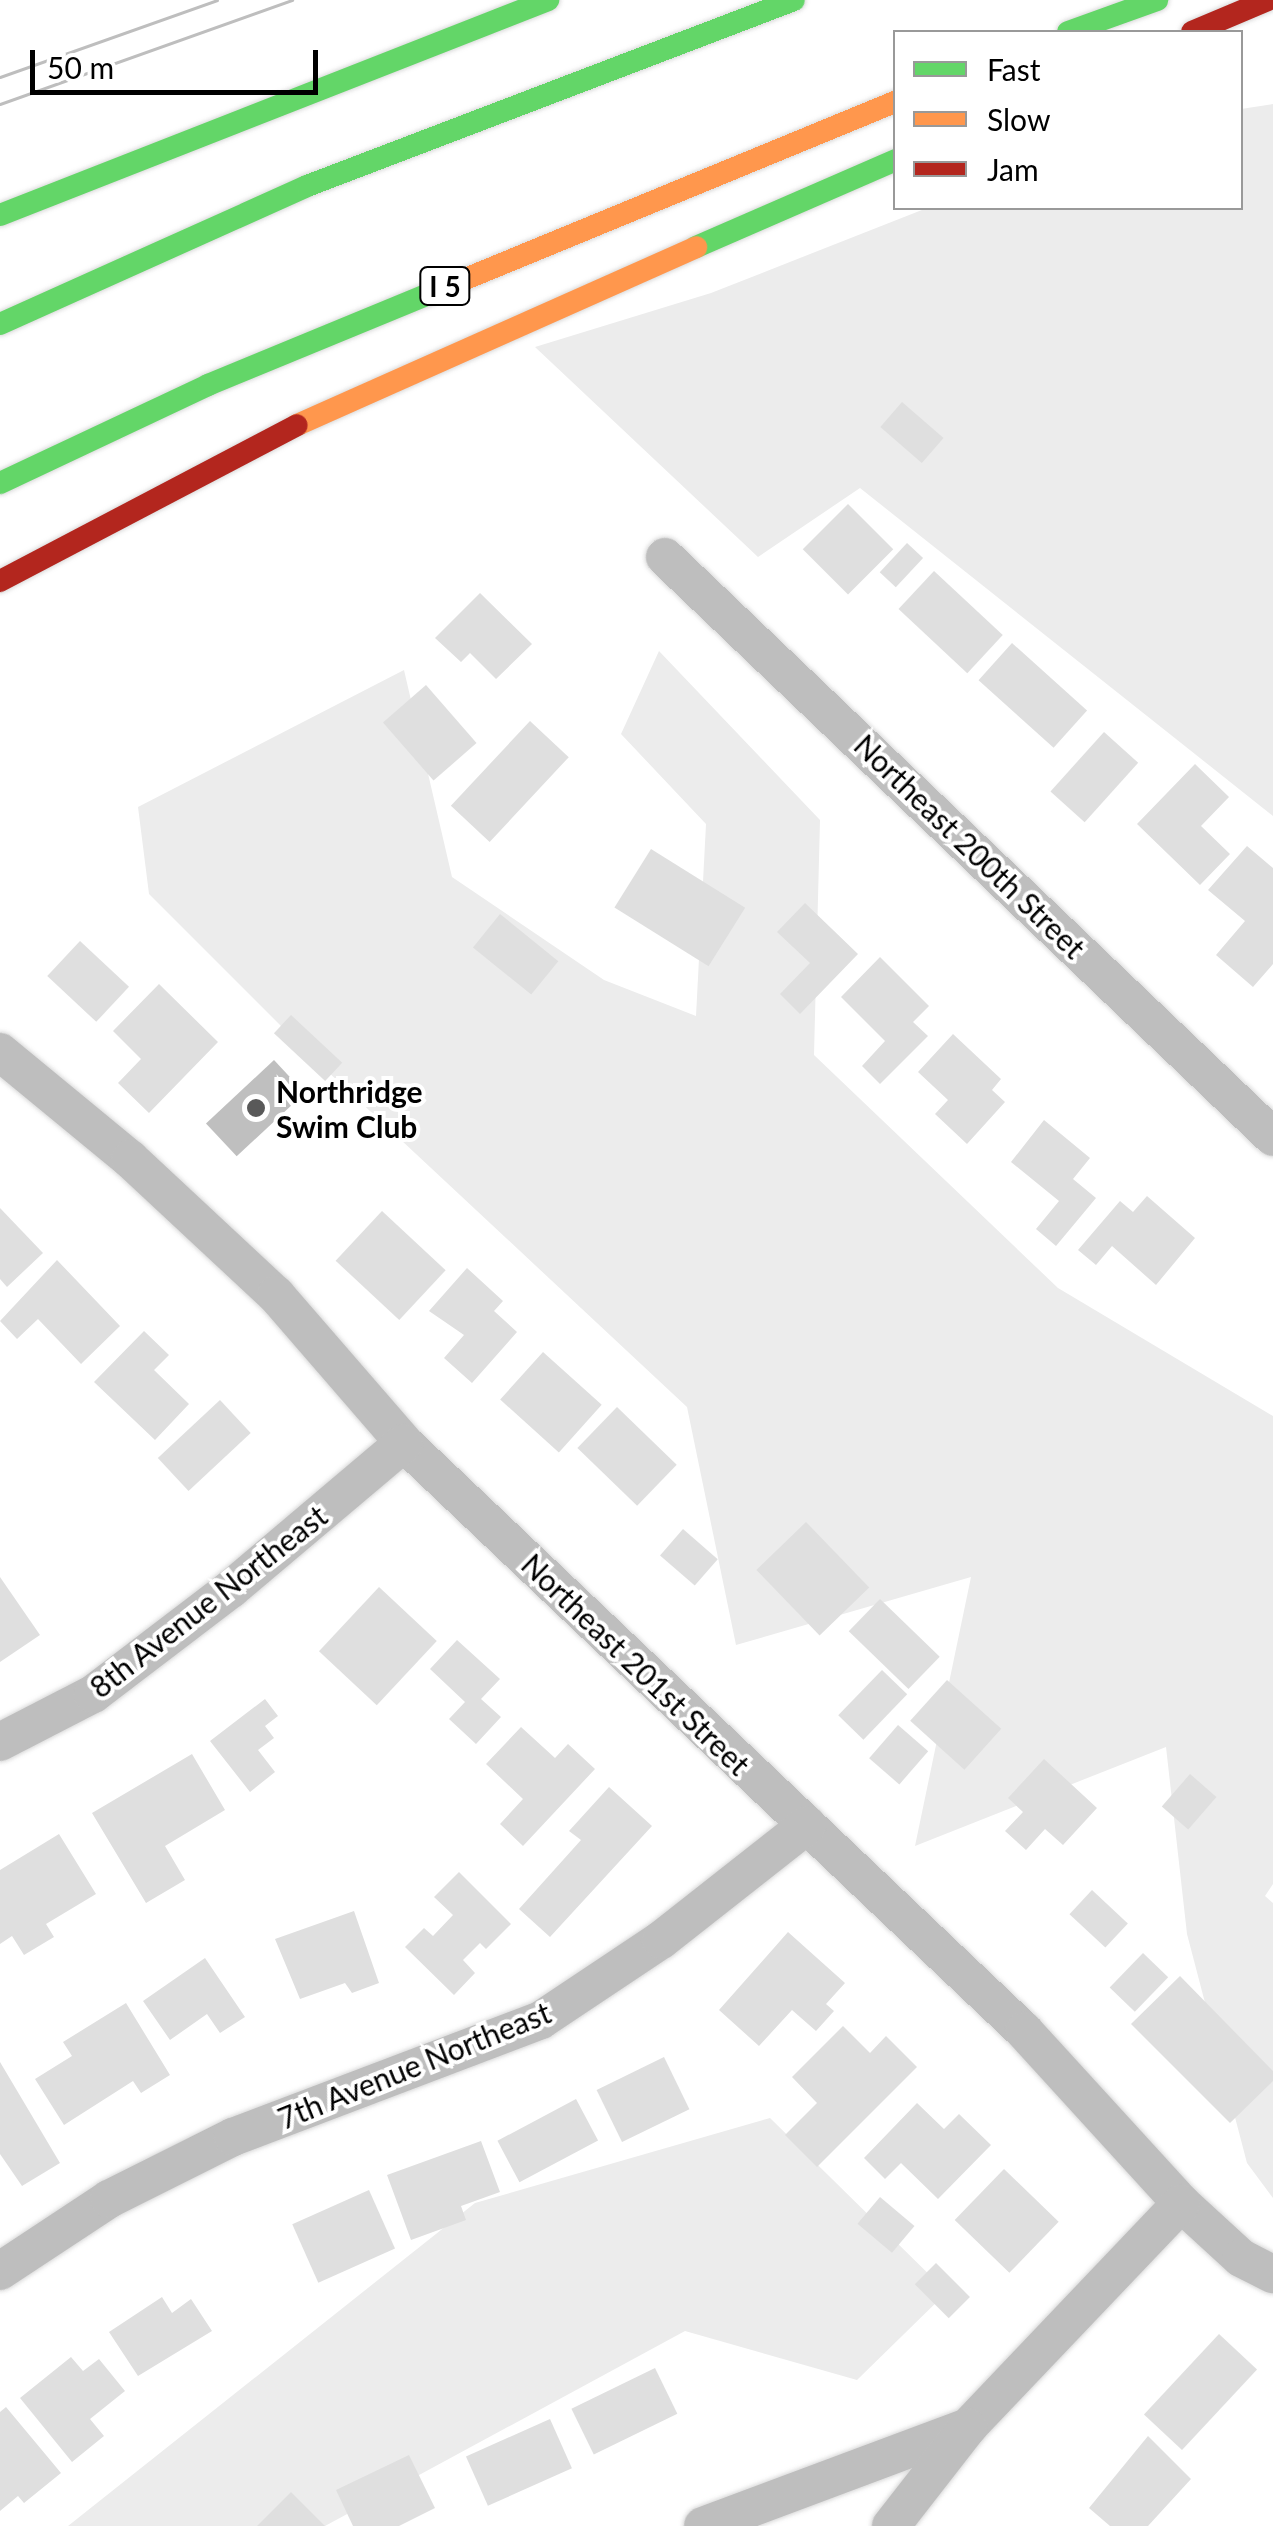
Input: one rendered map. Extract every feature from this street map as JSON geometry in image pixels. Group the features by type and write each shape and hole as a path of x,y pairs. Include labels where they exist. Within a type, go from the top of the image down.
{"highway":[{"path":"0,228 73,192 548,0"},
{"path":"0,324 307,186 794,0"},
{"path":"1074,30 1157,0"},
{"path":"1197,30 1268,0"},
{"name":"I 5","path":"0,483 208,385 893,103"},
{"path":"0,581 339,403 893,161"},
{"path":"0,215 73,192"}],"street":[{"name":"Northeast 200th Street","path":"665,557 1273,1136"},
{"name":"Northeast 201st Street","path":"0,1052 130,1159 276,1295 404,1442 1024,2031 1181,2202 1241,2258 1273,2274"},
{"name":"8th Avenue Northeast","path":"0,1742 93,1694 232,1589 404,1442"},
{"name":"7th Avenue Northeast","path":"0,2271 109,2199 233,2138 541,2020 661,1940 807,1826"},
{"path":"892,2526 968,2428 1181,2202"},
{"path":"702,2526 968,2428"}],"shaded area":[{"path":"1273,104 1273,816 860,488 758,557 535,347 711,293 922,210 1243,210 1243,109"},
{"path":"659,651 820,820 814,1055 1058,1288 1273,1416 1273,1884 1265,1896 1273,1903 1273,2198 1247,2163 1187,1934 1166,1747 915,1846 971,1577 736,1645 687,1407 310,1055 149,894 138,807 404,670 452,877 604,980 696,1016 706,824 621,734"},
{"name":"Northridge Swim Club","path":"274,1060 305,1093 237,1156 206,1123"},
{"path":"770,2118 947,2292 857,2380 685,2331 325,2526 68,2526 475,2203"}],"building":[{"path":"902,402 944,438 922,463 880,427"},
{"path":"848,504 893,549 848,595 803,549"},
{"path":"907,543 923,558 896,587 880,572"},
{"path":"934,571 1003,635 967,673 899,609"},
{"path":"480,593 532,644 496,679 470,653 461,662 435,638"},
{"path":"1012,643 1087,711 1054,748 979,680"},
{"path":"426,685 477,743 433,781 383,722"},
{"path":"530,721 569,757 490,842 451,806"},
{"path":"1104,732 1138,763 1085,822 1050,791"},
{"path":"1195,764 1229,797 1201,826 1230,854 1200,885 1137,824"},
{"path":"1247,846 1273,868 1273,964 1253,987 1216,955 1245,921 1208,890"},
{"path":"651,849 745,908 709,966 614,908"},
{"path":"805,903 858,954 800,1014 780,994 810,963 777,932"},
{"path":"500,914 558,961 531,995 473,947"},
{"path":"80,941 129,987 96,1022 47,976"},
{"path":"880,957 929,1006 913,1022 928,1036 880,1084 862,1066 885,1041 841,997"},
{"path":"159,984 218,1042 149,1113 118,1083 141,1059 113,1031"},
{"path":"291,1015 342,1063 325,1081 274,1033"},
{"path":"953,1034 1001,1079 992,1090 1005,1102 967,1144 935,1114 948,1100 918,1072"},
{"path":"1044,1120 1090,1158 1073,1179 1096,1198 1056,1246 1036,1229 1059,1201 1011,1162"},
{"path":"1147,1196 1195,1238 1156,1285 1112,1246 1096,1265 1078,1250 1120,1201 1133,1212"},
{"path":"0,1208 43,1253 7,1287 0,1279"},
{"path":"382,1211 446,1270 399,1320 336,1261"},
{"path":"57,1260 120,1326 81,1364 38,1319 17,1339 0,1321"},
{"path":"467,1268 503,1301 494,1311 517,1332 472,1383 444,1358 464,1335 429,1311"},
{"path":"144,1331 169,1355 154,1370 189,1404 155,1440 94,1382"},
{"path":"543,1352 602,1405 559,1452 500,1400"},
{"path":"220,1400 251,1433 189,1491 158,1458"},
{"path":"617,1407 677,1465 637,1506 577,1448"},
{"path":"806,1522 869,1587 820,1635 756,1570"},
{"path":"683,1529 718,1559 695,1586 660,1555"},
{"path":"0,1577 40,1635 0,1662"},
{"path":"379,1587 437,1641 377,1705 319,1651"},
{"path":"880,1599 940,1657 908,1689 849,1631"},
{"path":"457,1640 500,1679 481,1699 501,1717 476,1744 449,1719 465,1702 430,1669"},
{"path":"882,1670 907,1694 863,1740 838,1715"},
{"path":"947,1680 1001,1729 964,1770 910,1721"},
{"path":"265,1699 278,1716 265,1726 274,1738 258,1750 275,1772 250,1792 210,1741"},
{"path":"898,1725 928,1751 899,1784 869,1758"},
{"path":"521,1727 555,1758 568,1744 595,1769 523,1846 500,1824 523,1799 486,1764"},
{"path":"192,1754 225,1810 165,1846 185,1880 146,1903 92,1813"},
{"path":"1044,1759 1097,1808 1063,1845 1045,1829 1026,1850 1005,1831 1023,1812 1008,1798"},
{"path":"1190,1774 1216,1797 1188,1829 1162,1806"},
{"path":"609,1787 652,1826 550,1937 519,1909 581,1840 569,1831"},
{"path":"59,1834 96,1894 46,1924 54,1937 24,1955 12,1936 0,1944 0,1870"},
{"path":"459,1872 511,1924 486,1949 480,1943 463,1960 475,1973 454,1995 405,1947 424,1928 433,1936 453,1915 434,1897"},
{"path":"1092,1890 1128,1923 1105,1948 1069,1914"},
{"path":"354,1911 379,1983 352,1993 345,1983 300,1999 275,1939"},
{"path":"788,1932 845,1983 826,2004 834,2011 816,2031 792,2010 759,2046 719,2010"},
{"path":"1143,1953 1168,1977 1135,2012 1110,1988"},
{"path":"205,1958 245,2017 220,2033 207,2014 170,2040 143,2001"},
{"path":"1180,1976 1273,2071 1273,2081 1230,2123 1131,2024"},
{"path":"126,2003 170,2075 141,2093 133,2081 64,2125 35,2079 72,2056 63,2042"},
{"path":"843,2026 870,2053 886,2036 917,2067 817,2167 785,2135 817,2103 792,2077"},
{"path":"664,2057 689,2109 622,2142 597,2090"},
{"path":"0,2062 60,2163 22,2186 0,2154"},
{"path":"576,2099 598,2140 519,2182 497,2141"},
{"path":"917,2103 944,2129 959,2114 991,2145 938,2199 901,2163 885,2179 864,2158"},
{"path":"481,2141 500,2192 461,2206 466,2220 411,2240 387,2175"},
{"path":"1004,2169 1059,2222 1009,2273 955,2220"},
{"path":"369,2190 395,2248 318,2283 292,2224"},
{"path":"880,2197 914,2226 892,2253 858,2224"},
{"path":"936,2263 970,2297 949,2318 915,2284"},
{"path":"162,2297 172,2313 191,2299 212,2331 138,2376 109,2332"},
{"path":"1219,2334 1257,2369 1182,2450 1144,2414"},
{"path":"71,2357 83,2371 99,2359 125,2391 90,2419 104,2436 72,2462 20,2398"},
{"path":"655,2368 677,2414 594,2455 571,2409"},
{"path":"6,2407 61,2473 24,2503 18,2496 0,2511 0,2412"},
{"path":"550,2419 572,2468 488,2506 466,2456"},
{"path":"1148,2436 1191,2479 1148,2526 1110,2526 1089,2508"},
{"path":"409,2455 435,2508 399,2526 353,2526 336,2490"},
{"path":"291,2492 325,2526 257,2526"}],"tram line":[{"path":"0,77 217,0"},
{"path":"0,104 292,0"}],"traffic: fast":[{"path":"0,215 548,0"},
{"path":"0,324 307,186 794,0"},
{"path":"1074,30 1157,0"},
{"path":"696,247 893,161"},
{"path":"0,483 208,385 441,289"}],"traffic: slow":[{"path":"441,289 893,102"},
{"path":"297,425 696,247"}],"traffic: jam":[{"path":"1197,30 1268,0"},
{"path":"0,581 297,425"}],"place":[{"name":"Northridge Swim Club","path":"256,1108"}]}
